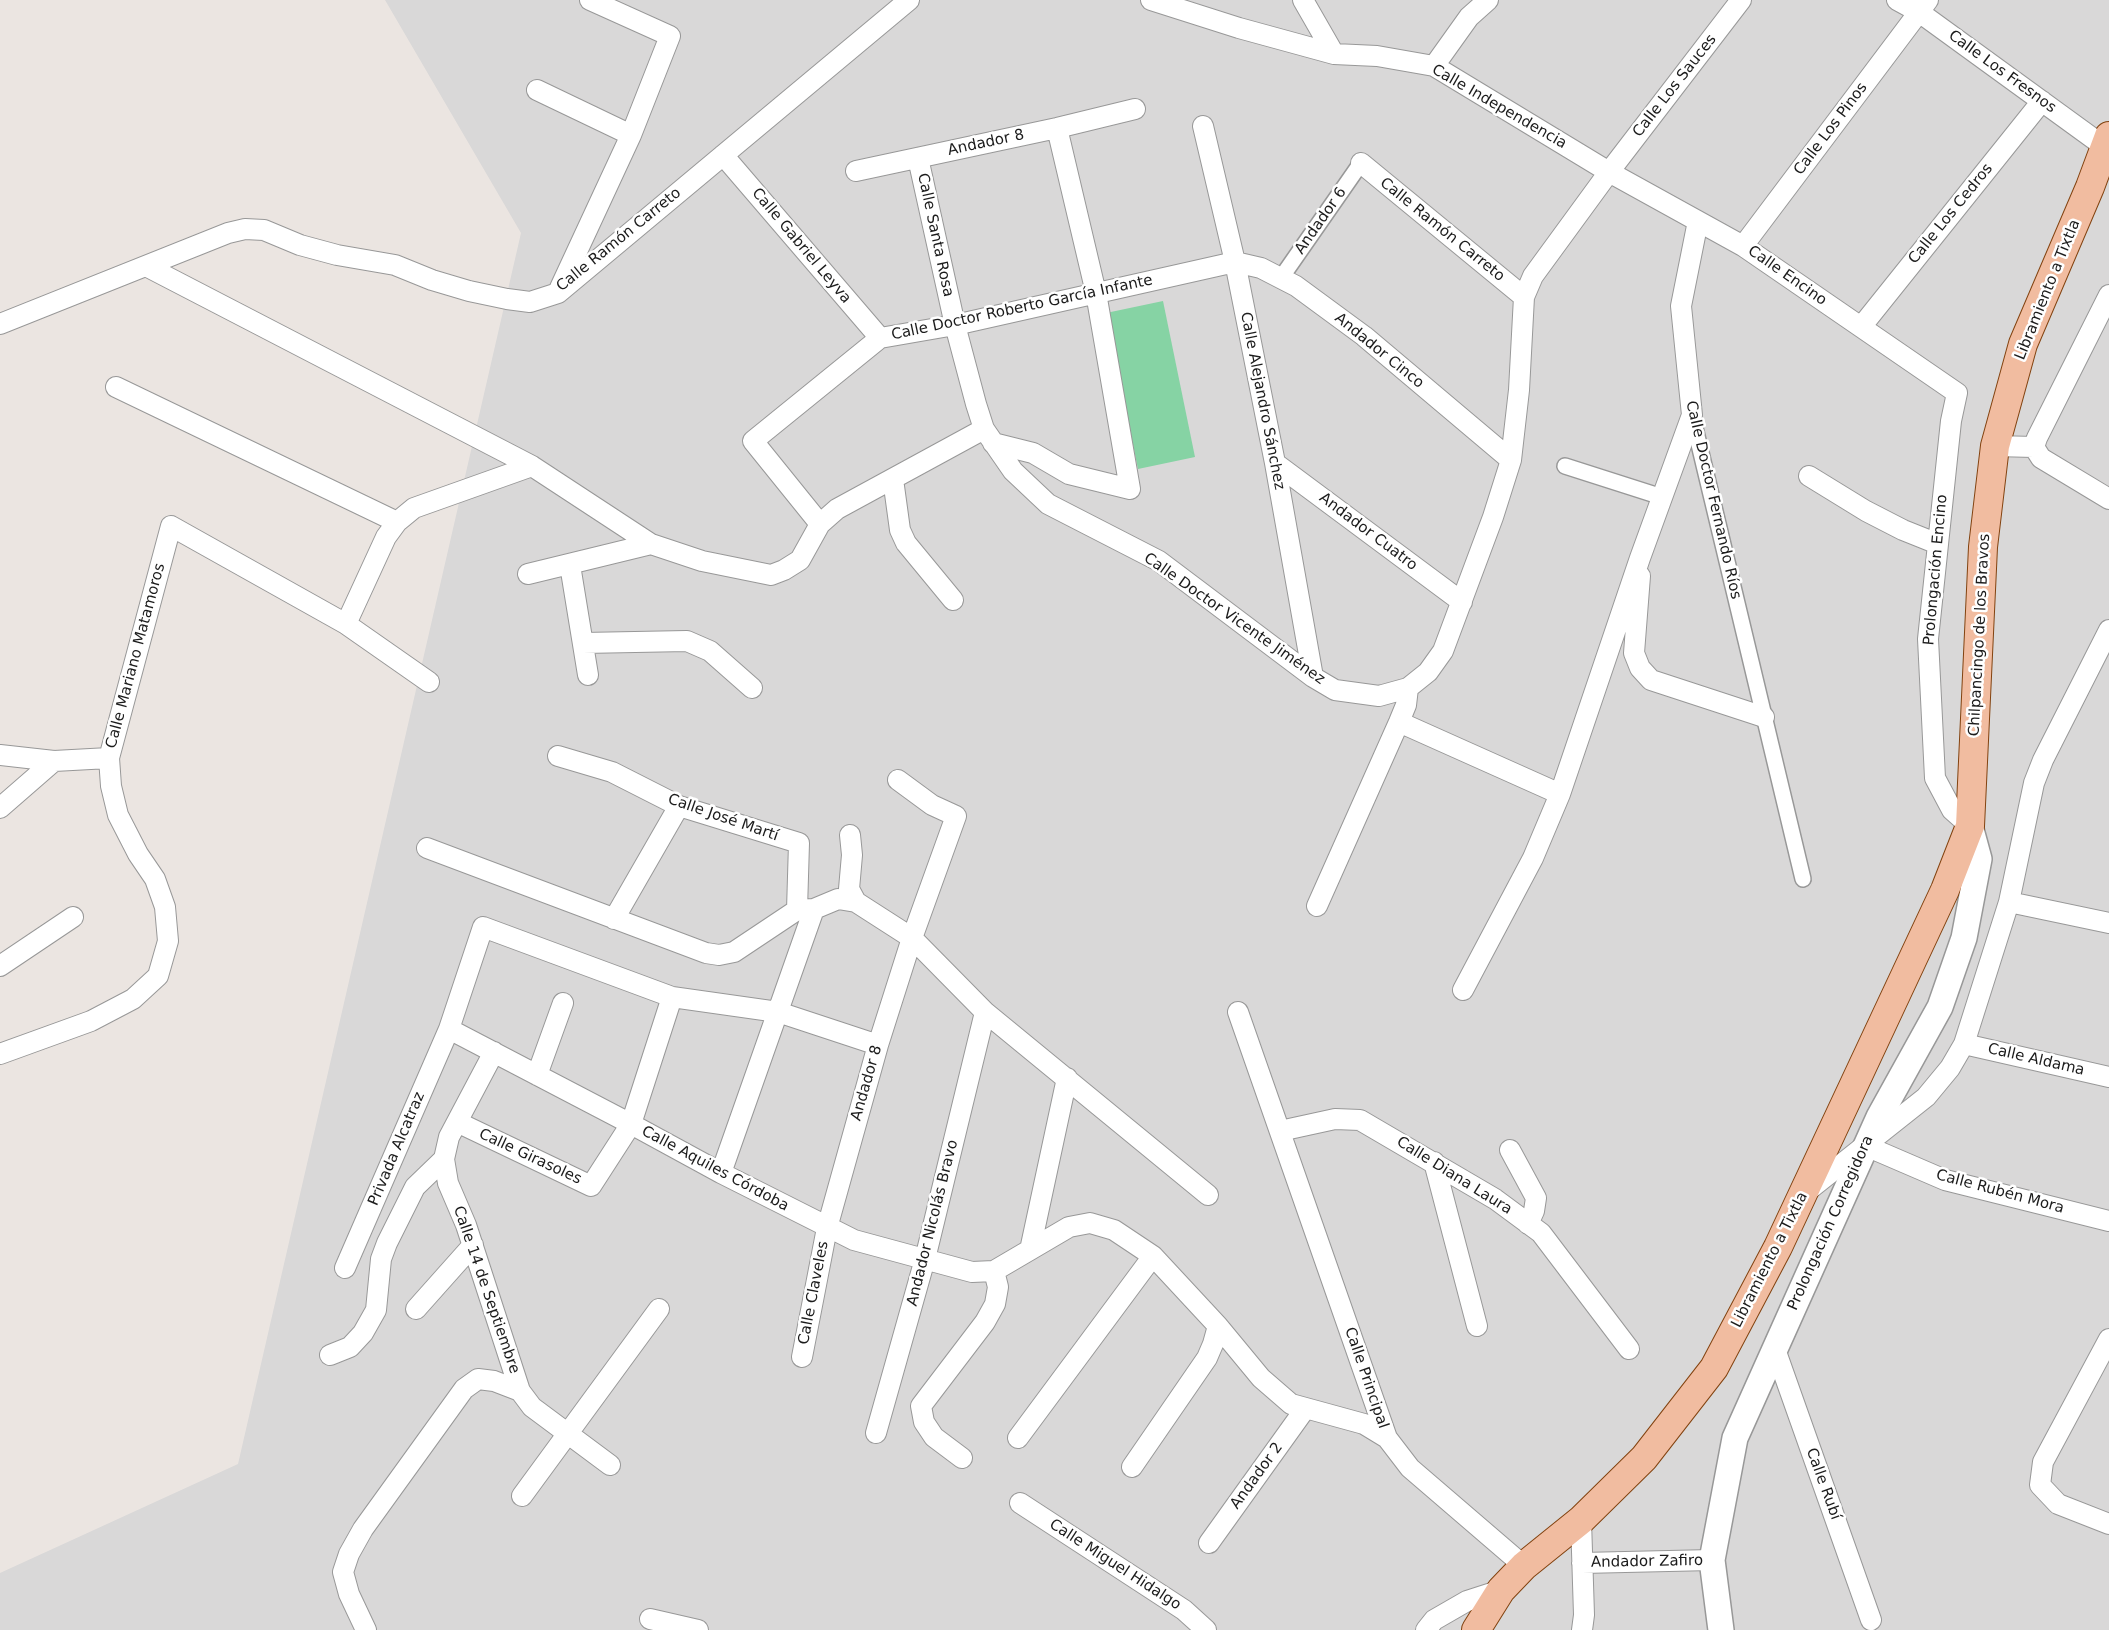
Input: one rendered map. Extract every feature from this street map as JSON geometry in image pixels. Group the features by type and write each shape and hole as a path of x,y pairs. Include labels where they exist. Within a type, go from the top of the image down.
{"main road":[{"name":"Libramiento a Tixtla","path":"1995,446 2023,344 2108,144"},
{"name":"Chilpancingo de los Bravos","path":"1970,826 1983,547 1995,446"},
{"name":"Libramiento a Tixtla","path":"1476,1630 1501,1590 1524,1566 1581,1520 1644,1458 1714,1368 1778,1247 1803,1195 1946,890 1970,826"}],"street":[{"path":"558,293 631,135 670,36 590,0"},
{"name":"Calle Ramón Carreto","path":"146,266 228,233 245,229 264,230 300,244 328,252 395,265 432,280 469,291 530,302 558,293 909,0"},
{"name":"Calle Independencia","path":"1151,0 1239,28 1334,54 1377,56 1434,66 1609,172"},
{"path":"1304,0 1334,54"},
{"path":"1434,66 1469,17 1488,0"},
{"name":"Calle Los Sauces","path":"1524,297 1533,276 1609,172 1742,0"},
{"name":"Calle Los Fresnos","path":"1897,0 1924,6 2042,101 2108,144"},
{"name":"Calle Los Pinos","path":"1743,246 1924,6"},
{"path":"537,90 631,135"},
{"name":"Calle Los Cedros","path":"1861,327 2042,101"},
{"name":"Andador 8","path":"856,171 1057,128 1135,109"},
{"name":"Calle Alejandro Sánchez","path":"1202,126 1235,262 1275,463 1313,676"},
{"path":"0,324 146,266 532,466 651,544 702,561 771,575 784,570 800,560 820,524 837,509 893,479 989,436 1033,453 1069,474 1130,489 1096,292 1057,128"},
{"name":"Calle Gabriel Leyva","path":"723,155 880,338"},
{"name":"Calle Santa Rosa","path":"918,158 954,325 976,404 989,436"},
{"name":"Calle Ramón Carreto","path":"1361,164 1524,297"},
{"name":"Andador 6","path":"1281,278 1361,164"},
{"name":"Calle Encino","path":"1609,172 1743,246 1957,393"},
{"name":"Calle Doctor Fernando Ríos","path":"1698,221 1681,306 1692,415 1803,879"},
{"name":"Andador Cinco","path":"1235,262 1261,268 1296,286 1364,336 1511,460"},
{"name":"Calle Doctor Roberto García Infante","path":"820,524 753,441 880,338 954,325 1235,262"},
{"path":"2034,448 2037,438 2109,295"},
{"path":"1317,906 1399,722 1406,705 1408,688 1428,672 1443,651 1493,517 1511,460 1519,390 1524,297"},
{"path":"116,387 397,522"},
{"name":"Prolongación Encino","path":"1957,393 1951,421 1928,639 1935,778 1952,810 1970,826"},
{"path":"1463,990 1534,858 1560,794 1640,558 1692,415"},
{"name":"Calle Doctor Vicente Jiménez","path":"989,436 1014,471 1048,504 1159,561 1313,676 1335,690 1380,696 1408,688"},
{"path":"1995,446 2034,448"},
{"path":"2034,448 2041,458 2109,499"},
{"name":"Andador Cuatro","path":"1275,463 1462,602"},
{"path":"430,682 346,624 386,537 397,522 414,508 532,466"},
{"path":"1566,466 1662,497"},
{"path":"1809,476 1866,511 1903,530 1938,544"},
{"path":"893,479 900,530 906,543 953,600"},
{"name":"Calle Mariano Matamoros","path":"0,1054 91,1021 133,999 158,976 168,941 165,907 155,879 138,854 118,814 109,758 171,526 346,624"},
{"path":"528,574 651,544"},
{"path":"1640,558 1639,606 1634,653 1640,668 1651,680 1764,717"},
{"path":"570,565 588,675"},
{"path":"1803,1195 1926,1097 1950,1068 1964,1044 2009,902 2034,783 2043,760 2109,630"},
{"path":"583,643 687,641 710,651 752,688"},
{"path":"1399,722 1560,794"},
{"path":"0,755 54,761 109,758"},
{"name":"Calle José Martí","path":"558,756 612,772 678,806 799,844 805,910"},
{"path":"0,808 54,761"},
{"path":"898,780 932,805 956,816 912,938"},
{"path":"614,919 678,806"},
{"name":"Prolongación Corregidora","path":"1721,1630 1712,1560 1736,1438 1879,1117 1940,1007 1964,938 1979,859 1970,826"},
{"path":"850,835 852,855 849,889 856,902"},
{"path":"427,848 706,953 719,955 734,952 805,910 838,899 856,902 912,938 985,1012 1208,1195"},
{"path":"2009,902 2109,923"},
{"path":"720,1173 778,1012 805,910"},
{"path":"0,966 73,917"},
{"name":"Privada Alcatraz","path":"345,1268 449,1029 484,927 672,996"},
{"name":"Andador 8","path":"827,1228 878,1045 912,938"},
{"path":"631,1124 672,996 778,1012 878,1045"},
{"path":"537,1075 563,1003"},
{"name":"Andador Nicolás Bravo","path":"876,1434 925,1259 985,1012"},
{"path":"1238,1012 1280,1131"},
{"name":"Calle Aquiles Córdoba","path":"449,1029 631,1124 720,1173 854,1240 972,1272 994,1271"},
{"name":"Calle Aldama","path":"1964,1044 2109,1077"},
{"path":"330,1355 350,1346 363,1333 376,1310 381,1259 386,1243 415,1187 444,1160 449,1137 494,1052"},
{"path":"1030,1250 1067,1078"},
{"name":"Calle Diana Laura","path":"1280,1131 1335,1119 1360,1120 1495,1199 1541,1233 1629,1349"},
{"name":"Calle Girasoles","path":"457,1122 592,1186 631,1124"},
{"name":"Calle Principal","path":"1280,1131 1387,1438 1410,1468 1524,1566"},
{"name":"Calle Rubén Mora","path":"1866,1146 1945,1180 2109,1221"},
{"path":"1510,1150 1536,1198 1534,1211 1528,1224"},
{"name":"Calle 14 de Septiembre","path":"444,1160 448,1183 472,1245 520,1391"},
{"path":"1434,1162 1476,1326"},
{"path":"962,1458 934,1437 924,1422 921,1406 985,1322 995,1304 998,1287 994,1271 1069,1227 1090,1223 1114,1230 1153,1256 1218,1326 1261,1378 1291,1404 1364,1424 1387,1438"},
{"name":"Calle Claveles","path":"802,1357 827,1228"},
{"path":"416,1309 472,1245"},
{"path":"1018,1438 1153,1256"},
{"path":"522,1496 659,1309"},
{"path":"1132,1467 1207,1358 1218,1326"},
{"path":"2109,1339 2044,1462 2040,1485 2058,1504 2109,1524"},
{"name":"Calle Rubí","path":"1775,1349 1871,1620"},
{"path":"366,1630 349,1594 343,1572 349,1554 363,1529 464,1389 478,1379 494,1381 520,1391 532,1407 610,1465"},
{"name":"Andador 2","path":"1209,1543 1305,1409"},
{"name":"Calle Miguel Hidalgo","path":"1020,1503 1184,1610 1206,1630"},
{"path":"1581,1520 1584,1614 1582,1630"},
{"name":"Andador Zafiro","path":"1582,1563 1712,1560"},
{"path":"1426,1630 1434,1620 1467,1601 1501,1590"},
{"path":"650,1619 698,1630"}],"shaded area":[{"path":"385,0 2109,0 2109,1630 0,1630 0,1573 238,1464 521,233"}],"green space":[{"path":"1163,301 1195,457 1138,469 1106,313"}]}
